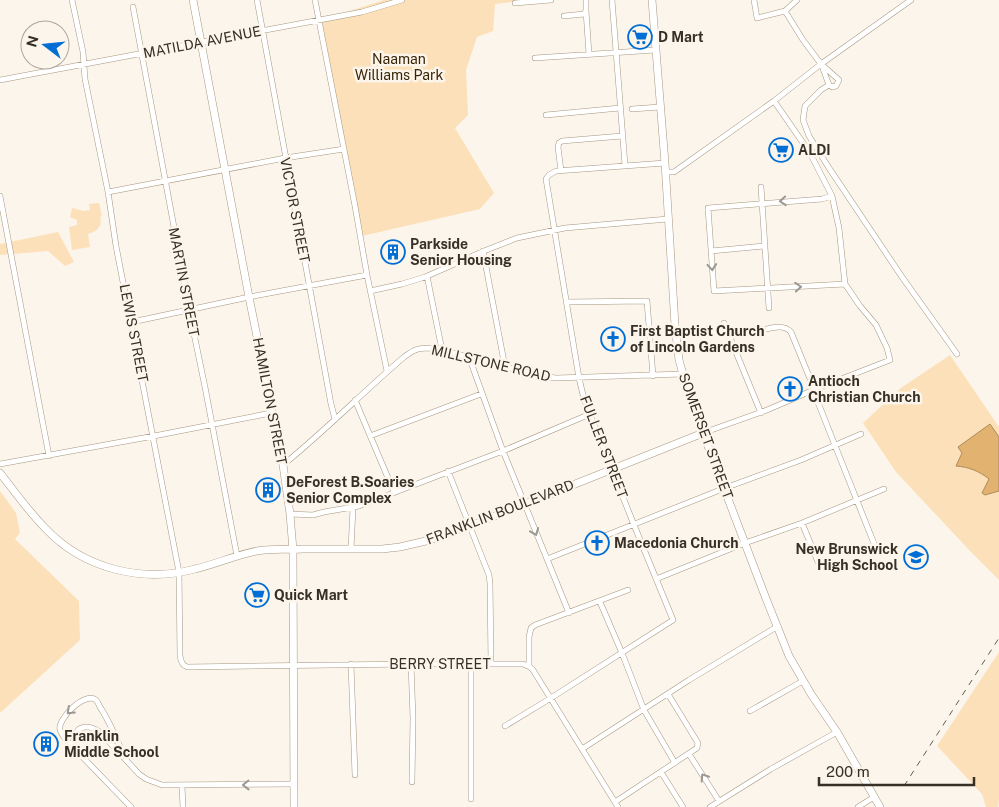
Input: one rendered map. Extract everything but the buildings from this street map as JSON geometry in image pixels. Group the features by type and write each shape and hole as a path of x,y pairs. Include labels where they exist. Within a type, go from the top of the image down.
{"main road":[{"name":"HAMILTON STREET","path":"194,0 249,297 283,465 290,514 293,550 294,807"},
{"name":"SOMERSET STREET","path":"652,0 679,360 703,433 789,656 837,732 880,807"},
{"name":"FRANKLIN BOULEVARD","path":"0,473 47,530 74,552 86,559 115,570 138,574 162,575 195,570 259,551 400,547 430,540 470,526 703,433"}],"street":[{"name":"LEWIS STREET","path":"72,0 85,79 108,192 116,246 179,572 180,656 184,666"},
{"name":"VICTOR STREET","path":"256,0 335,419"},
{"path":"315,0 387,371"},
{"name":"MATILDA AVENUE","path":"0,80 319,20 376,8 402,0"},
{"path":"515,3 551,0"},
{"path":"586,0 590,54"},
{"path":"612,0 625,165"},
{"path":"754,0 757,18 785,11 797,0"},
{"path":"665,172 674,172 911,0"},
{"name":"MARTIN STREET","path":"133,8 237,556"},
{"path":"564,16 584,14 586,11"},
{"path":"785,11 821,64 839,80 836,86 832,87 829,85"},
{"path":"535,58 655,50"},
{"path":"821,64 829,85"},
{"path":"829,85 805,106 803,120 809,136 902,277 957,354"},
{"path":"703,433 761,413 813,390 890,360 887,348 876,325 845,284 839,228 832,196 810,153 774,101"},
{"path":"632,109 660,107"},
{"path":"546,114 620,108"},
{"path":"622,136 559,142 561,171 665,163"},
{"path":"108,192 285,158 344,149"},
{"name":"FULLER STREET","path":"561,171 556,171 546,177 546,185 584,399 673,620 622,653"},
{"path":"761,187 769,308"},
{"path":"0,196 49,456"},
{"path":"832,196 822,199 708,208 714,291 845,284"},
{"path":"370,290 402,284 427,276 517,238 554,230 595,225 668,220"},
{"path":"711,251 765,246"},
{"path":"483,251 505,367"},
{"path":"132,322 249,297 367,275"},
{"path":"427,276 442,350"},
{"path":"566,302 647,301 653,376"},
{"path":"724,323 761,413"},
{"path":"767,329 779,327 786,328 791,332 875,546"},
{"name":"MILLSTONE ROAD","path":"283,465 387,371 412,351 420,348 434,348 541,376 556,378 683,374"},
{"path":"468,357 503,451 568,613"},
{"path":"370,436 481,394"},
{"path":"355,400 394,492"},
{"path":"0,464 272,413"},
{"path":"290,514 311,515 353,508 503,451 590,414"},
{"path":"546,559 724,488 801,460 861,434"},
{"path":"448,471 486,565 490,583 492,663"},
{"path":"656,579 802,523 884,489"},
{"path":"351,549 353,508"},
{"path":"802,523 818,562"},
{"path":"628,590 531,628 529,637 529,666 617,805 697,748 698,742 668,694"},
{"path":"600,602 644,710 676,763"},
{"path":"582,749 778,626"},
{"path":"505,726 622,653"},
{"name":"BERRY STREET","path":"184,666 492,663 529,666"},
{"path":"351,664 355,774"},
{"path":"411,664 413,718 412,782"},
{"path":"471,664 471,798"},
{"path":"750,711 804,682"},
{"path":"128,763 104,712 96,700 90,698 82,700 64,717 59,728 60,731 131,807"},
{"path":"72,746 77,731 87,727 96,729 139,774 157,784 182,786 294,784"},
{"path":"710,807 771,768 837,732"},
{"path":"689,754 719,801"},
{"path":"661,772 683,807"},
{"path":"182,786 182,807"},
{"path":"858,807 874,798"}],"green space":[{"name":"Naaman Williams Park","path":"384,0 531,0 495,4 493,31 477,37 466,70 468,115 455,128 494,193 480,209 362,236 322,20"},
{"path":"99,203 102,216 100,217 101,223 97,230 88,234 90,247 72,250 69,227 77,225 77,220 70,217 72,208 84,211 90,210 89,204"},
{"path":"58,232 74,262 65,266 48,251 0,255 0,244"},
{"path":"950,355 999,427 999,580 896,472 863,423 901,388"},
{"path":"0,491 16,513 20,533 15,539 79,601 80,640 0,713"},
{"path":"999,652 999,799 998,807 986,807 982,794 937,746"}],"shaded area":[{"path":"990,424 999,437 999,491 985,495 982,493 989,479 974,470 956,466 962,453 958,447"}],"railway":[{"path":"904,786 999,638"}],"place":[{"name":"D Mart","path":"640,37"},
{"name":"ALDI","path":"781,150"},
{"name":"Parkside Senior Housing","path":"393,252"},
{"name":"First Baptist Church of Lincoln Gardens","path":"613,339"},
{"name":"Antioch Christian Church","path":"790,389"},
{"name":"DeForest B.Soaries Senior Complex","path":"268,490"},
{"name":"Macedonia Church","path":"597,543"},
{"name":"New Brunswick High School","path":"916,557"},
{"name":"Quick Mart","path":"257,595"},
{"name":"Franklin Middle School","path":"46,744"}]}
